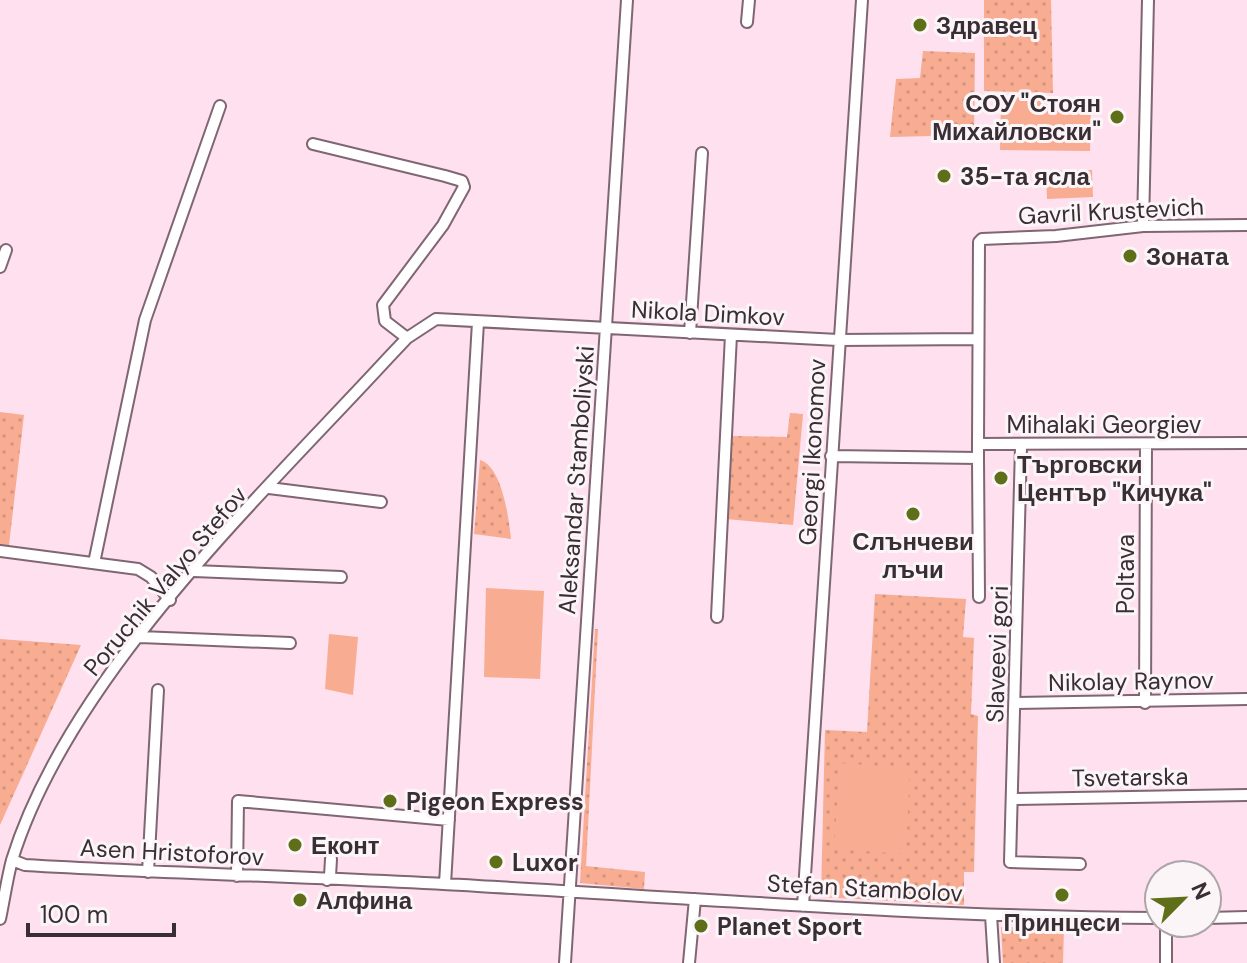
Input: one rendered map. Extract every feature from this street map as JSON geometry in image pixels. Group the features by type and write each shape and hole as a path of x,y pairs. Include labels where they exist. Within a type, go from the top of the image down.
{"street":[{"name":"Aleksandar Stamboliyski","path":"565,963 627,0"},
{"path":"747,22 749,0"},
{"name":"Georgi Ikonomov","path":"803,906 862,0"},
{"path":"1143,226 1148,0"},
{"path":"94,563 145,320 220,106"},
{"path":"313,144 462,181 464,187 443,225 383,305 385,321 407,338"},
{"path":"690,333 702,153"},
{"name":"Gavril Krustevich","path":"978,339 979,242 987,238 1056,236 1143,226 1247,225"},
{"path":"0,267 6,250"},
{"name":"Nikola Dimkov","path":"436,319 838,340 978,339"},
{"name":"Poruchik Valyo Stefov","path":"0,919 12,860 42,789 79,719 194,571 407,338 436,319"},
{"path":"445,884 478,322"},
{"path":"717,617 731,335"},
{"path":"978,339 978,444"},
{"name":"Mihalaki Georgiev","path":"831,456 978,458 978,444 1021,447 1247,443"},
{"name":"Poltava","path":"1145,703 1146,444"},
{"name":"Slaveevi gori","path":"1021,447 1010,862 1080,864"},
{"path":"978,458 979,597"},
{"path":"269,488 381,502"},
{"path":"0,551 138,569 151,577 170,600"},
{"path":"194,571 341,577"},
{"path":"140,637 290,643"},
{"path":"148,872 158,690"},
{"name":"Nikolay Raynov","path":"1015,703 1247,699"},
{"name":"Tsvetarska","path":"1013,799 1247,795"},
{"path":"237,876 238,801 449,820"},
{"path":"327,880 331,859"},
{"name":"Asen Hristoforov","path":"12,860 25,865 569,892"},
{"name":"Stefan Stambolov","path":"569,892 991,915 1143,918"},
{"path":"689,963 695,899"},
{"path":"991,915 994,963"},
{"path":"1223,918 1247,917"},
{"path":"1166,939 1166,963"}],"shaded area":[{"path":"984,0 1051,0 1053,93 984,91"},
{"path":"923,51 975,53 974,135 890,137 896,79 920,78"},
{"path":"1001,97 1091,99 1090,151 1000,150"},
{"path":"1092,170 1093,197 1047,199 1046,171"},
{"path":"0,412 24,415 9,545 0,546"},
{"path":"790,413 803,414 793,525 726,519 731,436 787,437"},
{"path":"480,460 488,464 499,482 511,539 474,534"},
{"path":"486,588 544,591 540,679 484,677"},
{"path":"875,594 966,599 963,637 974,638 971,714 978,716 974,872 964,872 964,905 821,897 825,730 867,732"},
{"path":"595,629 598,629 586,866 645,872 644,889 580,883"},
{"path":"329,634 358,637 353,695 325,689"},
{"path":"0,639 81,645 0,825"},
{"path":"840,763 910,768 906,854 834,849"},
{"path":"1001,927 1064,927 1063,963 1003,963"}],"place":[{"name":"Здравец","path":"920,25"},
{"name":"СОУ \"Стоян Михайловски\"","path":"1117,117"},
{"name":"35-та ясла","path":"944,176"},
{"name":"Зоната","path":"1130,256"},
{"name":"Търговски Център \"Кичука\"","path":"1001,478"},
{"name":"Слънчеви лъчи","path":"913,514"},
{"name":"Pigeon Express","path":"390,801"},
{"name":"Еконт","path":"295,845"},
{"name":"Luxor","path":"496,862"},
{"name":"Принцеси","path":"1062,895"},
{"name":"Алфина","path":"300,900"},
{"name":"Planet Sport","path":"701,926"}]}
